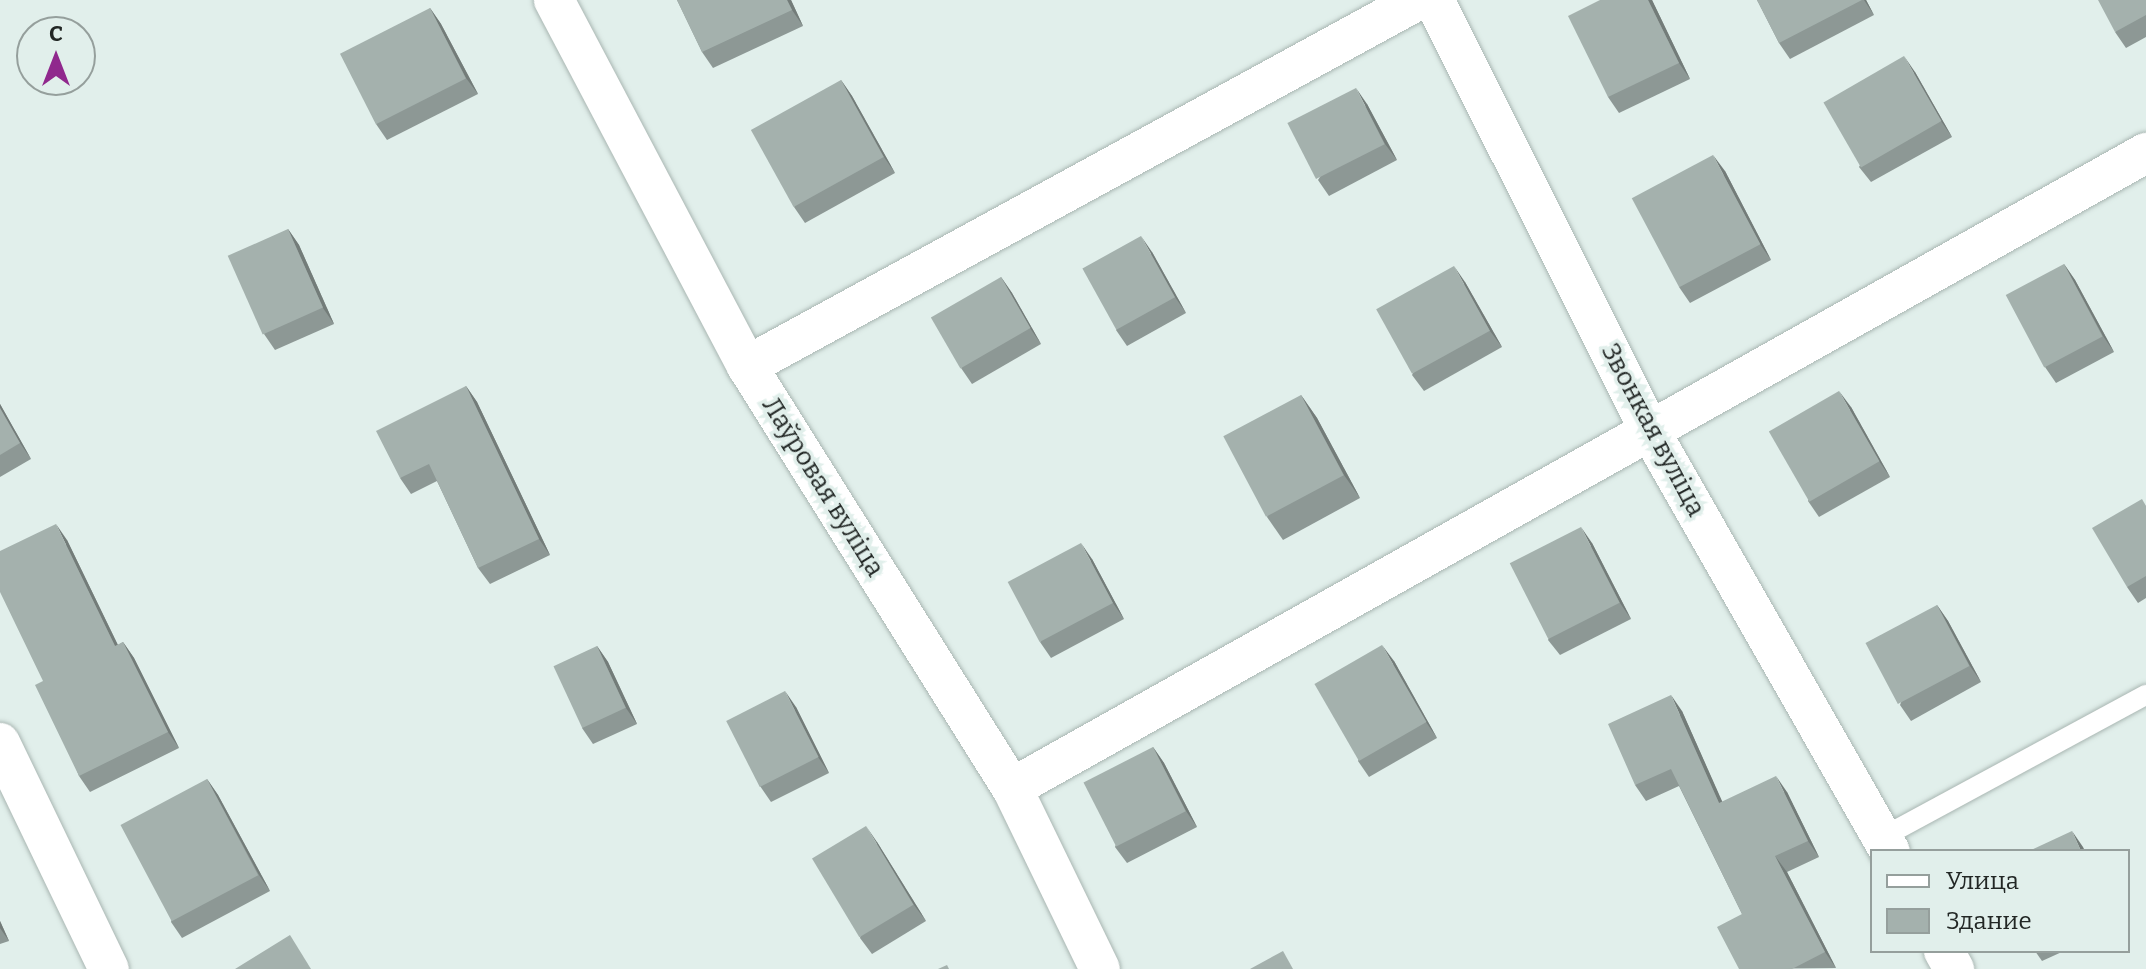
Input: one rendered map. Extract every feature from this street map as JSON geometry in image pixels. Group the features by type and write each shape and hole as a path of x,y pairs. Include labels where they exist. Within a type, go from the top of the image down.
{"street":[{"name":"Лаўровая вуліца","path":"554,0 747,366 1012,788 1100,969"},
{"path":"747,366 1418,0"},
{"name":"Звонкая вуліца","path":"1434,0 1650,431 1886,844"},
{"path":"1012,788 2146,153"},
{"path":"0,743 109,969"}],"lane":[{"path":"1886,844 2146,695"}],"building":[{"path":"677,0 787,0 792,10 702,52"},
{"path":"1600,0 1648,0 1679,63 1608,97 1568,16"},
{"path":"1757,0 1862,0 1779,43"},
{"path":"2098,0 2146,0 2146,15 2115,32"},
{"path":"430,8 466,78 376,124 340,54"},
{"path":"1904,56 1942,121 1861,167 1823,102"},
{"path":"841,80 884,157 794,207 751,130"},
{"path":"1356,88 1385,144 1316,179 1287,123"},
{"path":"1713,155 1760,244 1679,287 1632,198"},
{"path":"288,229 323,308 263,334 228,256"},
{"path":"1141,236 1175,297 1116,330 1082,268"},
{"path":"2064,264 2102,336 2044,367 2006,295"},
{"path":"1454,266 1490,331 1412,374 1376,309"},
{"path":"1001,277 1030,328 960,369 931,318"},
{"path":"466,386 539,539 478,568 429,464 400,478 376,431"},
{"path":"1839,391 1880,461 1809,502 1769,432"},
{"path":"1301,395 1344,475 1266,517 1223,436"},
{"path":"0,408 20,443 0,455"},
{"path":"2142,499 2146,506 2146,576 2127,587 2092,528"},
{"path":"56,524 115,646 123,642 168,732 79,776 35,685 43,681 0,592 0,551"},
{"path":"1581,527 1620,603 1548,639 1510,563"},
{"path":"1081,543 1113,603 1040,642 1008,582"},
{"path":"1937,605 1969,666 1898,704 1865,643"},
{"path":"1382,645 1426,722 1359,761 1314,684"},
{"path":"597,646 626,708 582,728 553,666"},
{"path":"785,691 819,757 760,787 726,721"},
{"path":"1671,695 1719,803 1776,776 1808,841 1775,856 1825,952 1792,969 1739,969 1717,927 1742,914 1671,769 1635,785 1608,724"},
{"path":"1153,747 1186,811 1116,847 1084,782"},
{"path":"207,779 258,875 172,921 120,825"},
{"path":"866,826 913,905 859,937 812,858"},
{"path":"2072,831 2080,849 2033,849"},
{"path":"290,935 311,969 235,969"},
{"path":"1283,951 1293,969 1250,969"}]}
